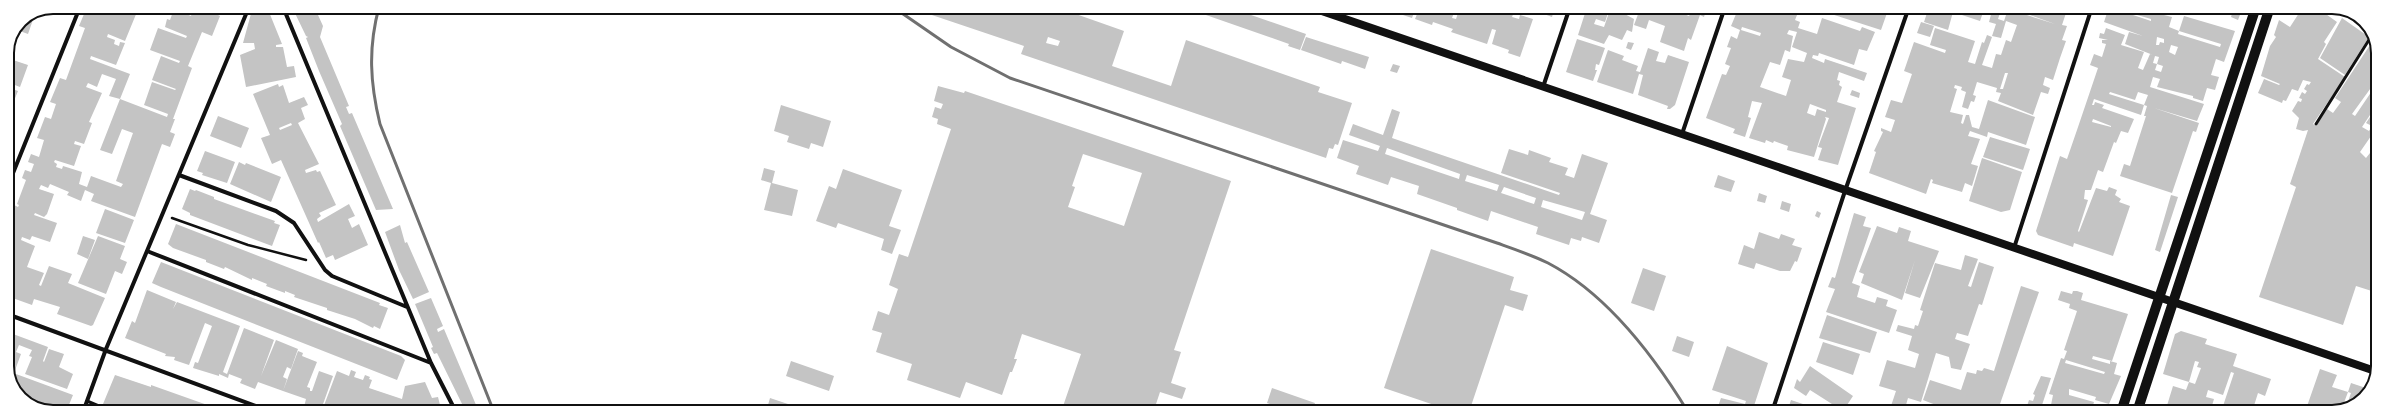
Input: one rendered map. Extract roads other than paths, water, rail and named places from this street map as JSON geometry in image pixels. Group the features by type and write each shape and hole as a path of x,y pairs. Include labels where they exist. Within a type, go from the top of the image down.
{"main road":[{"path":"1330,14 2371,370"},
{"path":"2123,405 2254,14"},
{"path":"2139,405 2268,14"}],"street":[{"path":"14,171 77,14"},
{"path":"86,405 106,349 246,14"},
{"path":"286,14 407,307 431,363 452,405"},
{"path":"1543,87 1568,14"},
{"path":"1682,134 1723,14"},
{"path":"1774,405 1845,191 1907,14"},
{"path":"2014,248 2090,14"},
{"path":"179,175 276,211 294,223 318,264 332,276 407,307"},
{"path":"147,251 431,363"},
{"path":"14,316 106,349 254,405"}],"lane":[{"path":"2316,124 2369,40"},
{"path":"87,401 96,405"}],"railway":[{"path":"377,14 373,37 372,80 380,124 491,405"},
{"path":"903,14 951,47 1010,78 1497,243 1548,263 1570,276 1590,291 1609,309 1644,348 1684,405"}]}
